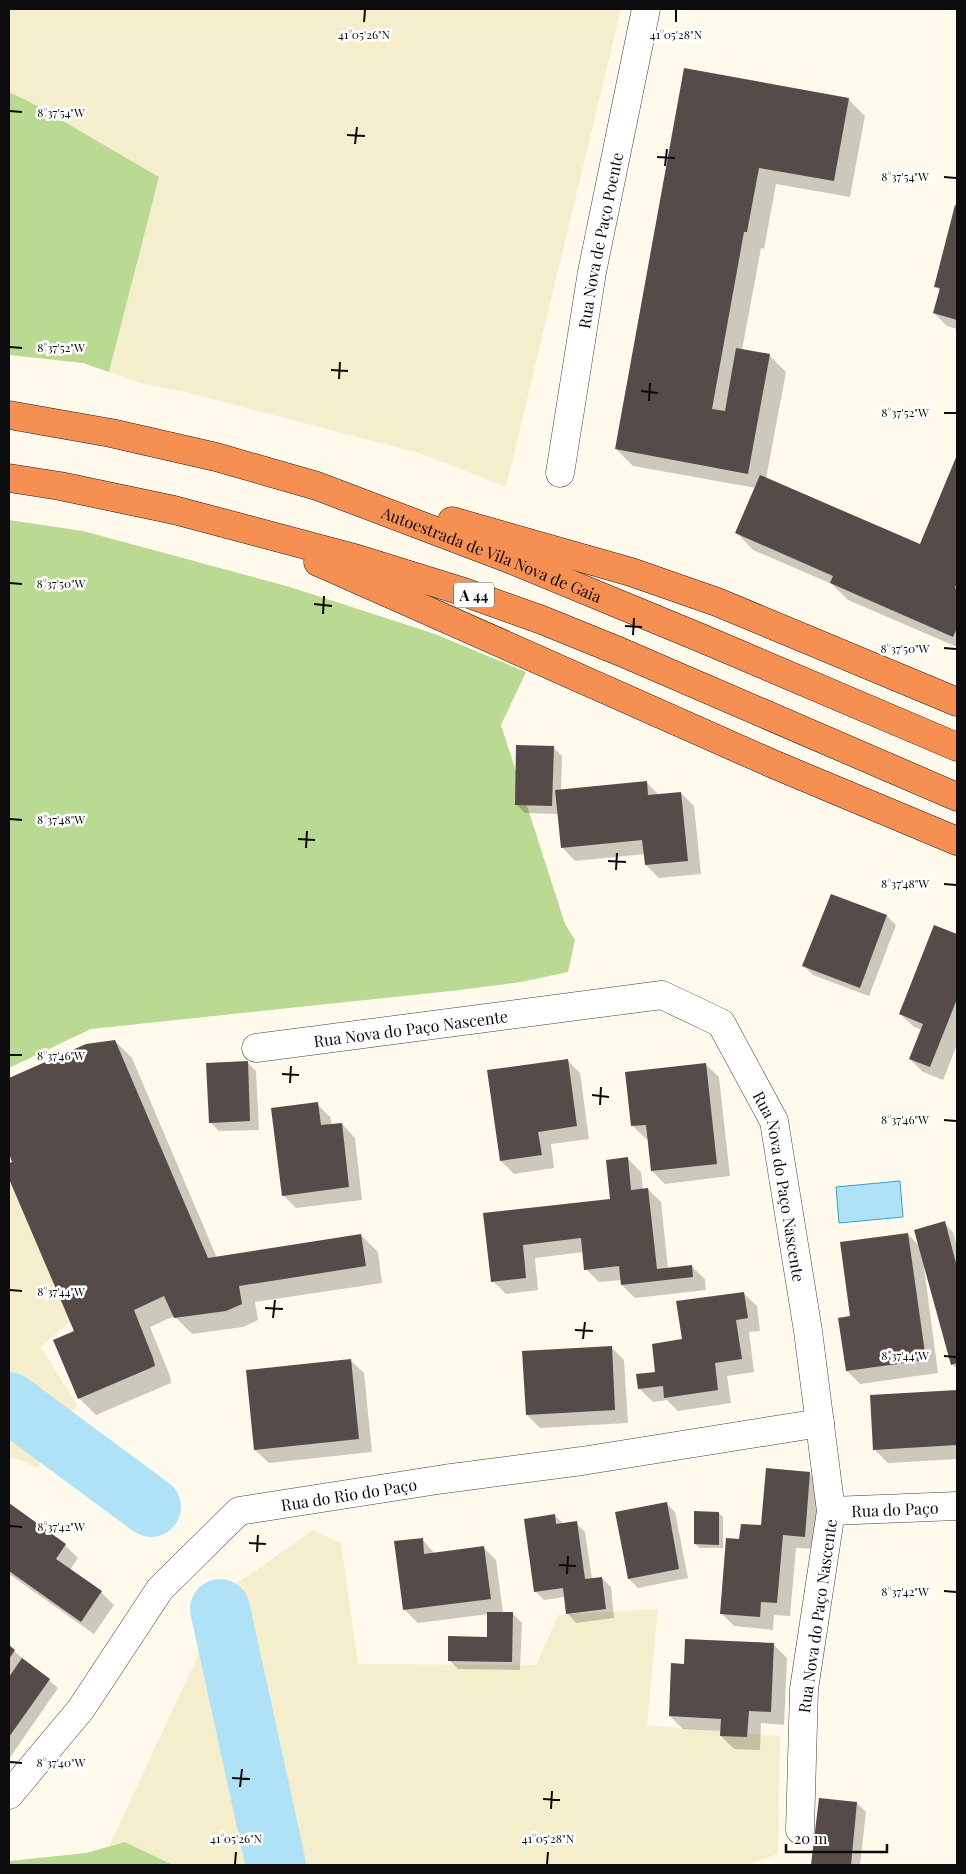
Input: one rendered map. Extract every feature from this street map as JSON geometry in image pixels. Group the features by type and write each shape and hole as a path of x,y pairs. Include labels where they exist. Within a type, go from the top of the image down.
{"highway":[{"name":"Autoestrada de Vila Nova de Gaia","path":"9,415 111,433 216,457 317,486 521,564 957,747"},
{"name":"A 44","path":"9,478 174,510 358,559 461,591 542,620 957,797"},
{"path":"317,486 478,528 631,572 717,602 957,702"},
{"path":"241,528 773,764 957,841"}],"street":[{"name":"Rua Nova de Paço Poente","path":"560,473 592,272 646,9"},
{"name":"Rua Nova do Paço Nascente","path":"256,1048 662,995 721,1024 774,1121 808,1331 831,1511 804,1689 800,1830"},
{"name":"Rua do Rio do Paço","path":"9,1794 81,1709 160,1590 239,1511 582,1461 820,1422"},
{"name":"Rua do Paço","path":"831,1511 957,1506"}],"shaded area":[{"path":"9,9 621,9 506,487 422,454 193,394 140,383 109,372 159,177 32,103 9,92"},
{"path":"9,1179 81,1312 41,1347 77,1405 38,1468 9,1456"},
{"path":"313,1530 341,1543 358,1664 536,1665 558,1615 658,1609 647,1725 780,1736 778,1854 747,1865 173,1865 125,1842 109,1846 229,1589"}],"green space":[{"path":"9,92 32,103 159,177 109,372 83,363 9,355"},
{"path":"9,520 83,531 290,587 435,634 526,672 501,725 565,924 575,940 568,972 521,982 451,991 91,1029 9,1068"},
{"path":"125,1842 173,1865 9,1865 9,1861 86,1853"}],"water":[{"path":"900,1181 903,1217 839,1223 836,1187"}],"building":[{"path":"684,68 849,98 834,181 759,168 747,232 744,232 712,409 725,411 736,348 770,354 748,474 615,449"},
{"path":"955,205 957,206 957,320 933,313 940,288 934,287"},
{"path":"957,455 957,582 955,588 957,589 957,628 953,637 830,583 833,576 735,533 760,475 920,544"},
{"path":"516,745 554,746 552,806 515,805"},
{"path":"647,781 648,795 681,792 688,861 645,865 642,840 561,848 555,790"},
{"path":"831,894 887,915 860,988 802,966"},
{"path":"934,925 957,934 957,999 930,1067 909,1059 923,1024 899,1014"},
{"path":"115,1040 208,1258 361,1234 366,1266 239,1286 242,1304 226,1311 174,1318 164,1296 134,1310 155,1366 78,1399 53,1340 74,1331 9,1179 9,1163 12,1162 9,1153 9,1078 86,1044"},
{"path":"568,1059 577,1126 538,1132 542,1155 500,1161 487,1070"},
{"path":"248,1061 250,1121 209,1123 206,1063"},
{"path":"706,1063 717,1164 651,1171 646,1125 631,1126 625,1072"},
{"path":"318,1102 321,1125 342,1123 349,1187 282,1196 271,1108"},
{"path":"628,1157 631,1190 648,1188 657,1269 692,1265 693,1277 621,1285 619,1266 584,1270 581,1238 523,1245 526,1278 491,1282 483,1213 610,1199 606,1160"},
{"path":"945,1221 957,1267 957,1363 951,1365 914,1230"},
{"path":"908,1233 926,1360 846,1371 838,1318 850,1316 840,1242"},
{"path":"744,1292 748,1318 736,1320 742,1359 715,1363 718,1390 664,1398 663,1386 638,1389 636,1374 655,1372 652,1344 682,1339 676,1301"},
{"path":"612,1346 615,1410 526,1415 522,1351"},
{"path":"351,1359 359,1439 254,1450 246,1370"},
{"path":"957,1390 957,1445 873,1450 870,1395"},
{"path":"766,1468 810,1472 805,1537 783,1535 777,1603 761,1602 760,1617 720,1614 726,1538 739,1539 741,1524 761,1525"},
{"path":"667,1502 679,1569 628,1579 615,1512"},
{"path":"9,1503 66,1544 56,1559 102,1591 81,1622 9,1571"},
{"path":"694,1511 719,1512 719,1545 694,1544"},
{"path":"555,1514 556,1524 577,1521 585,1579 602,1577 606,1609 566,1614 563,1588 534,1592 524,1519"},
{"path":"423,1538 424,1554 484,1546 491,1599 403,1610 394,1541"},
{"path":"487,1612 513,1612 512,1662 448,1661 448,1636 487,1637"},
{"path":"685,1639 774,1643 771,1712 749,1711 747,1737 720,1736 721,1719 669,1716 671,1663 684,1664"},
{"path":"9,1645 15,1650 9,1659"},
{"path":"22,1658 50,1679 9,1737 9,1677"},
{"path":"819,1798 857,1802 851,1865 811,1865"}],"waterway":[{"path":"9,1402 151,1507"},
{"path":"220,1609 276,1865"}]}
